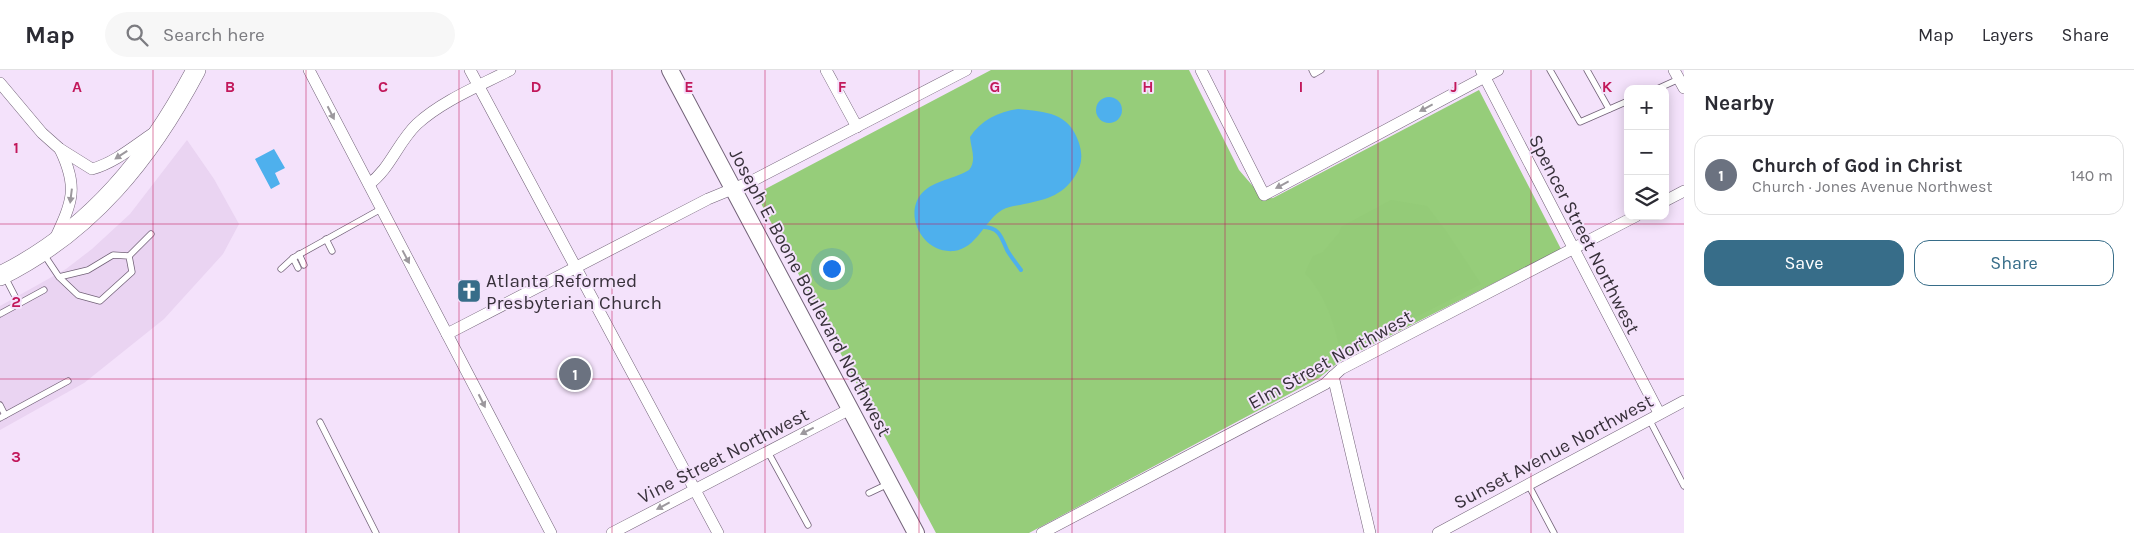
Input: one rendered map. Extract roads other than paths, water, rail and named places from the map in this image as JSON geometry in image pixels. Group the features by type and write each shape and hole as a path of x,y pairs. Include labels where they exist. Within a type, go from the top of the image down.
{"main road":[{"path":"2,275 48,247 98,207 122,182 147,152 177,106 196,70"},
{"name":"Joseph E. Boone Boulevard Northwest","path":"670,70 916,533"}],"street":[{"path":"309,70 550,533"},
{"path":"470,70 718,533"},
{"path":"369,184 378,178 415,126 431,113 510,70"},
{"path":"826,70 857,127"},
{"path":"447,334 708,199 752,181 966,70"},
{"path":"1201,70 1264,195 1482,74 1498,70"},
{"name":"Spencer Street Northwest","path":"1482,74 1572,249 1654,416"},
{"path":"0,83 42,133 60,149 92,169 101,167 162,128"},
{"path":"48,247 68,211 71,196 72,180 60,149"},
{"path":"1669,199 1684,191"},
{"name":"Elm Street Northwest","path":"1042,533 1320,387 1341,369 1628,220"},
{"path":"1333,376 1370,533"},
{"name":"Sunset Avenue Northwest","path":"1438,533 1684,400"},
{"name":"Vine Street Northwest","path":"612,533 850,409"}],"lane":[{"path":"1312,70 1314,74 1321,70"},
{"path":"1550,70 1580,122 1624,103"},
{"path":"1587,70 1609,109"},
{"path":"1666,85 1679,79"},
{"path":"280,269 299,254 381,210"},
{"path":"59,277 88,270 114,256 129,256 151,234"},
{"path":"326,239 332,251"},
{"path":"48,247 59,277 78,295 100,301 132,272 129,256"},
{"path":"299,254 304,265"},
{"path":"293,258 298,268"},
{"path":"2,275 19,304"},
{"path":"0,314 44,290"},
{"path":"0,404 3,416 68,381"},
{"path":"1654,416 1684,486"},
{"path":"320,422 376,533"},
{"path":"768,452 808,525"},
{"path":"869,493 890,483"},
{"path":"1528,484 1554,533"}],"water":[{"path":"1109,97 1118,101 1122,110 1118,119 1109,123 1100,119 1096,110 1100,101"},
{"path":"1018,109 1047,113 1063,119 1069,125 1075,133 1081,152 1079,168 1075,176 1058,193 1002,210 990,221 975,240 962,249 954,251 943,250 933,246 925,240 915,221 914,211 922,193 938,182 969,170 973,162 970,137 974,131 985,121 997,115"},
{"path":"274,149 285,168 275,173 280,184 271,189 255,159"}],"waterway":[{"path":"984,227 997,231 1021,270"}],"place":[{"name":"Atlanta Reformed Presbyterian Church","path":"469,291"},
{"name":"Church of God in Christ","path":"575,374"}]}
